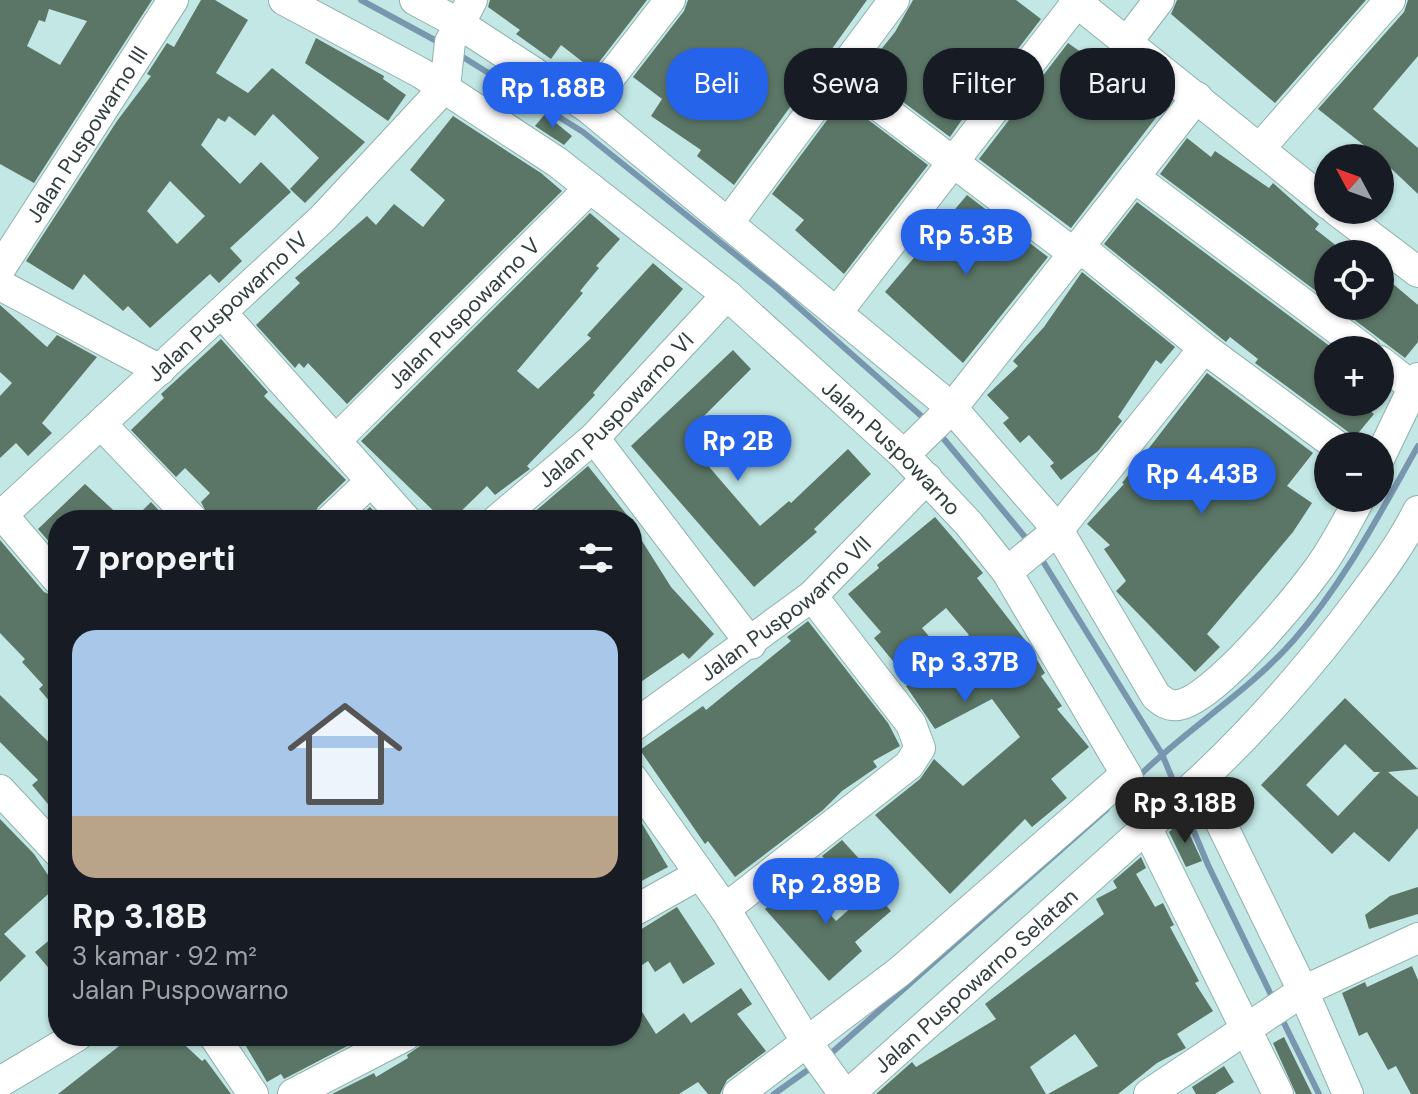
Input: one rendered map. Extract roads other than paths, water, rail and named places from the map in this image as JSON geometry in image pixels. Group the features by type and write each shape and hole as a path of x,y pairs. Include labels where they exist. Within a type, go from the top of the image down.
{"street":[{"name":"Jalan Puspowarno III","path":"0,269 173,0"},
{"name":"Jalan Puspowarno","path":"284,0 445,87 590,188 727,295 906,452 1008,570 1150,820 1252,1024 1278,1094"},
{"path":"415,0 587,107 838,311 949,412 1055,533 1156,696 1165,703 1177,706 1194,699 1240,660 1320,567 1352,512"},
{"path":"587,107 670,0"},
{"path":"858,48 894,0"},
{"path":"1127,42 1159,0"},
{"path":"1261,147 1390,0"},
{"path":"838,311 955,164 1076,1 1314,192"},
{"path":"445,87 457,28"},
{"name":"Jalan Puspowarno IV","path":"1,514 323,218 445,87"},
{"path":"906,452 949,412 1197,97"},
{"path":"729,222 805,120"},
{"path":"897,120 1318,432"},
{"path":"1134,177 1346,336"},
{"name":"Jalan Puspowarno V","path":"336,440 590,188"},
{"path":"1355,224 1418,272"},
{"path":"0,285 160,370"},
{"name":"Jalan Puspowarno VI","path":"509,510 594,438 727,295"},
{"path":"222,313 397,510"},
{"path":"1008,570 1055,533 1204,348"},
{"path":"1392,432 1416,383 1394,370"},
{"path":"101,424 183,510"},
{"path":"594,438 751,644"},
{"name":"Jalan Puspowarno VII","path":"642,720 751,644 812,596 927,478"},
{"path":"341,510 370,482"},
{"name":"Jalan Puspowarno Selatan","path":"845,1092 1150,820 1199,785 1262,721 1302,674 1406,534 1418,511"},
{"path":"1,514 48,568"},
{"path":"725,909 909,765 920,748 911,724 812,596"},
{"path":"738,1094 812,1049 1128,779"},
{"path":"1199,785 1348,1094"},
{"path":"0,790 48,841"},
{"path":"642,792 725,909 812,1049 845,1092"},
{"path":"642,906 700,874"},
{"path":"1149,1094 1299,994 1415,946"},
{"path":"0,1082 60,1046"},
{"path":"221,1046 253,1094"},
{"path":"293,1094 386,1046"}],"waterway":[{"path":"361,0 442,44"},
{"path":"458,54 583,132 777,288 927,421"},
{"path":"938,432 1030,543"},
{"path":"1137,778 1256,677 1293,641 1345,571 1418,446"},
{"path":"1039,555 1162,754 1177,790"},
{"path":"1184,808 1274,1001"},
{"path":"828,1056 1107,809"},
{"path":"1280,1015 1319,1094"},
{"path":"774,1094 812,1067"}]}
